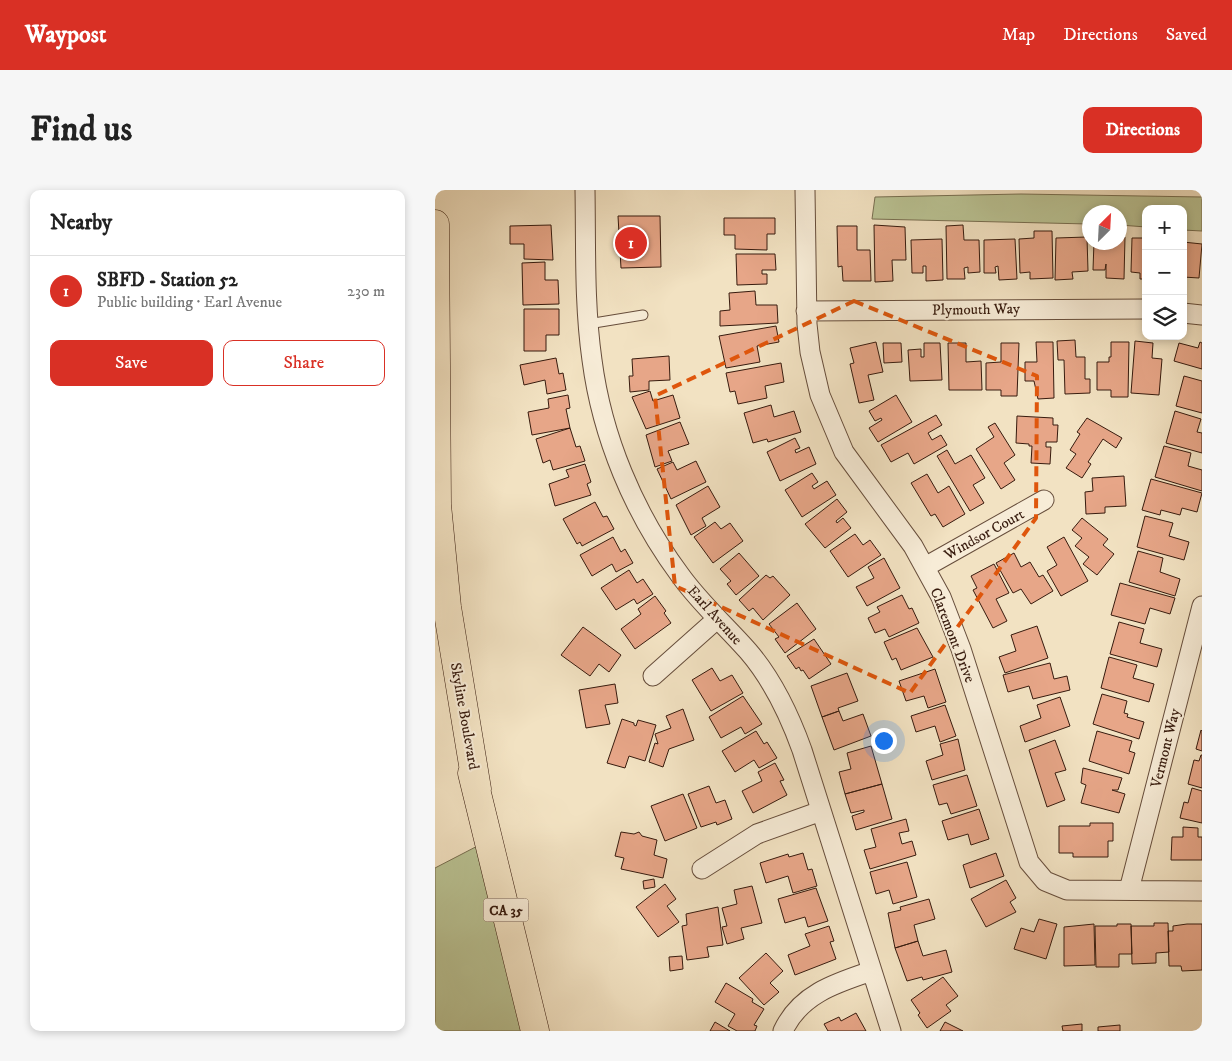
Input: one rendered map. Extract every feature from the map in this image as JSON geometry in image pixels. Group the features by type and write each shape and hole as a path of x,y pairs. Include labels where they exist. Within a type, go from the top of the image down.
{"main road":[{"name":"Skyline Boulevard","path":"435,224 437,505 447,607 477,789"},
{"name":"Skyline Boulevard","path":"435,621 453,705 477,789 535,1031"}],"street":[{"name":"Earl Avenue","path":"585,190 589,324 599,397 609,434 629,486 645,519 670,561 696,596 758,664 785,707 802,750 891,1031"},
{"name":"Claremont Drive","path":"805,190 806,311 808,340 814,373 833,429 854,467 901,529 941,597 956,635 1026,854 1033,869 1045,881 1058,888 1076,891 1202,890"},
{"name":"Plymouth Way","path":"806,311 1142,309"},
{"path":"1187,313 1202,315"},
{"name":"Windsor Court","path":"925,567 1044,500"},
{"name":"Vermont Way","path":"1129,890 1202,606"},
{"path":"653,676 717,619"},
{"path":"702,869 757,834 821,811"},
{"path":"783,1031 793,1014 814,994 837,982 872,971"}],"lane":[{"path":"589,324 643,315"}],"highlighted area":[{"path":"854,301 1037,376 1036,518 910,693 675,586 655,396"}],"green space":[{"path":"1021,194 1202,197 1202,231 1187,230 1187,205 1142,205 1142,227 1127,226 1127,205 1082,205 1082,224 872,219 875,197"},
{"path":"489,840 535,1031 435,1031 435,868"}],"building":[{"path":"618,216 660,216 661,267 621,268"},
{"path":"724,218 775,218 775,234 767,234 767,250 735,249 735,235 724,235"},
{"path":"551,225 553,260 524,259 524,244 510,244 510,226"},
{"path":"874,225 905,227 906,260 892,260 893,281 875,282"},
{"path":"963,225 964,240 979,240 980,272 968,273 968,267 964,268 965,279 947,279 946,226"},
{"path":"837,226 857,226 857,250 870,250 871,281 843,281 842,266 838,267"},
{"path":"1034,231 1052,231 1053,278 1030,279 1030,272 1020,273 1019,239 1034,238"},
{"path":"1082,237 1082,250 1087,250 1088,271 1072,272 1073,279 1055,280 1056,238"},
{"path":"1132,238 1142,238 1142,279 1140,279 1140,273 1131,272"},
{"path":"942,239 943,280 926,281 926,266 923,266 923,273 912,273 911,240"},
{"path":"1015,239 1017,279 999,280 998,266 995,267 996,273 984,273 984,240"},
{"path":"1187,242 1202,244 1199,278 1187,277"},
{"path":"1094,250 1125,250 1124,279 1106,278 1106,264 1105,270 1093,270"},
{"path":"736,254 775,254 776,270 762,270 762,274 767,274 767,284 737,285"},
{"path":"545,262 545,280 558,280 559,304 523,305 522,263"},
{"path":"755,291 756,305 777,305 778,323 720,326 720,311 730,310 729,293"},
{"path":"524,309 559,309 559,335 546,335 546,351 524,351"},
{"path":"776,326 779,342 757,346 760,362 726,368 719,336"},
{"path":"1075,340 1076,357 1085,357 1085,379 1090,379 1090,393 1065,394 1064,360 1058,360 1057,341"},
{"path":"1135,341 1153,343 1152,358 1162,359 1159,395 1131,393"},
{"path":"876,342 883,372 868,375 874,400 859,403 850,364 854,363 850,348"},
{"path":"1036,342 1053,342 1054,398 1038,399 1034,381 1025,381 1025,362 1037,362"},
{"path":"1111,342 1129,342 1128,397 1111,397 1111,390 1097,390 1097,362 1109,362"},
{"path":"1200,342 1202,343 1202,369 1174,361 1179,343 1198,348"},
{"path":"883,343 901,343 902,362 884,363"},
{"path":"924,343 940,343 942,380 910,381 908,350 921,349 921,357 924,357"},
{"path":"948,343 966,343 966,362 981,361 982,390 949,390"},
{"path":"1001,343 1019,343 1017,396 1001,396 1001,390 986,390 986,363 1001,362"},
{"path":"669,356 670,380 649,381 649,390 630,392 629,376 633,376 632,359"},
{"path":"556,358 559,374 563,373 566,390 547,394 545,380 524,385 520,365"},
{"path":"781,363 784,382 765,386 767,398 738,404 735,391 730,392 726,373"},
{"path":"1184,376 1202,381 1202,413 1176,406"},
{"path":"650,391 653,401 673,395 680,418 646,429 632,397"},
{"path":"568,395 570,408 566,409 570,428 532,435 528,412 549,408 548,399"},
{"path":"896,395 912,422 878,442 869,428 882,420 881,418 875,421 869,411"},
{"path":"771,405 774,417 794,411 801,432 768,442 767,439 753,443 744,413"},
{"path":"1175,411 1201,419 1197,432 1202,433 1202,453 1166,443"},
{"path":"936,415 942,425 928,433 932,440 941,435 947,445 914,464 908,453 891,462 881,445"},
{"path":"1017,416 1053,418 1053,425 1058,425 1057,442 1046,442 1046,447 1051,447 1050,464 1031,463 1032,446 1016,443"},
{"path":"1087,418 1122,438 1116,448 1103,439 1088,462 1091,464 1082,478 1066,468 1076,454 1070,450 1080,434 1077,432"},
{"path":"680,422 689,444 668,451 672,461 655,467 646,435"},
{"path":"995,423 1015,455 1004,463 1015,480 1001,489 976,449 994,437 988,427"},
{"path":"570,428 576,447 580,446 585,461 553,470 550,460 543,463 536,439"},
{"path":"795,438 800,448 795,450 796,453 809,447 816,464 780,481 767,452"},
{"path":"1164,446 1191,453 1188,466 1202,470 1202,491 1155,477"},
{"path":"947,450 955,464 971,455 985,478 973,485 984,503 970,511 937,456"},
{"path":"696,461 706,482 671,499 657,469 673,462 677,470"},
{"path":"585,464 591,482 587,484 591,495 555,506 549,484 569,477 566,470"},
{"path":"812,473 818,482 812,486 814,489 827,481 836,495 802,517 785,490"},
{"path":"927,474 938,493 949,486 965,514 943,527 935,514 931,516 911,483"},
{"path":"1124,476 1126,506 1105,507 1105,513 1086,514 1085,492 1093,491 1092,478"},
{"path":"1151,479 1202,493 1197,512 1182,508 1180,515 1161,510 1160,515 1142,510"},
{"path":"708,486 720,507 702,518 706,526 691,535 676,505"},
{"path":"837,499 847,512 836,521 837,523 843,518 851,528 825,548 805,524"},
{"path":"595,502 603,517 607,516 614,529 582,546 580,542 577,544 563,519"},
{"path":"1145,516 1173,523 1169,536 1189,542 1184,560 1137,547"},
{"path":"1082,518 1108,539 1103,545 1114,554 1097,575 1083,564 1089,557 1075,546 1082,538 1072,530"},
{"path":"715,522 721,529 730,523 743,541 713,563 694,537"},
{"path":"855,534 863,545 870,540 881,555 848,577 830,551"},
{"path":"613,537 621,552 625,549 633,563 616,572 612,564 592,576 580,555"},
{"path":"1064,537 1088,581 1061,596 1047,571 1057,565 1047,547"},
{"path":"1138,551 1163,558 1160,572 1180,579 1175,596 1129,582"},
{"path":"739,553 759,576 736,595 727,584 731,581 720,569"},
{"path":"1014,553 1021,567 1030,562 1039,577 1043,575 1053,591 1031,604 1021,589 1013,593 996,563"},
{"path":"884,558 900,588 867,606 856,587 874,578 868,567"},
{"path":"994,564 1009,593 996,599 1007,621 993,628 973,590 977,588 971,576"},
{"path":"629,570 637,583 643,579 653,594 637,604 634,599 616,610 601,588"},
{"path":"766,575 770,578 773,576 790,595 763,620 753,608 749,611 739,600"},
{"path":"1120,583 1175,598 1170,614 1150,608 1145,624 1111,615"},
{"path":"902,595 909,609 912,608 919,623 889,637 885,629 875,633 868,618 880,612 877,607"},
{"path":"655,596 666,611 664,613 671,623 635,649 621,629 641,614 638,609"},
{"path":"797,603 816,629 785,653 775,639 779,637 769,624"},
{"path":"1119,622 1144,629 1140,643 1162,649 1157,667 1110,654"},
{"path":"1037,626 1048,658 1005,673 999,657 1016,651 1011,635"},
{"path":"583,627 621,655 609,672 599,664 590,676 561,655"},
{"path":"917,628 933,657 901,670 896,658 892,660 884,642"},
{"path":"814,639 831,664 809,679 803,670 801,671 799,667 796,669 787,656"},
{"path":"1109,657 1137,665 1133,678 1154,684 1149,702 1101,688"},
{"path":"1050,663 1054,679 1067,676 1070,690 1033,699 1029,686 1008,692 1003,675"},
{"path":"712,668 720,681 732,675 743,693 711,711 692,680"},
{"path":"935,669 946,702 928,708 924,696 906,701 899,681"},
{"path":"847,673 858,701 838,708 839,711 822,717 811,686"},
{"path":"615,684 618,703 605,705 610,724 586,728 579,690"},
{"path":"1102,694 1127,701 1124,713 1128,714 1127,717 1144,722 1139,739 1093,724"},
{"path":"743,696 762,724 745,734 741,727 721,738 709,717"},
{"path":"1060,697 1070,726 1025,742 1020,726 1041,718 1037,705"},
{"path":"945,705 956,736 940,742 935,726 916,732 911,716"},
{"path":"683,709 694,740 669,749 663,767 649,762 655,743 658,744 655,734 671,728 666,716"},
{"path":"839,711 843,721 863,714 871,736 834,750 822,717"},
{"path":"622,719 634,723 636,726 638,720 656,725 645,761 629,756 625,768 607,763"},
{"path":"756,731 764,744 767,742 777,758 759,768 754,760 735,772 722,751"},
{"path":"1097,731 1132,741 1129,751 1135,753 1129,774 1089,761"},
{"path":"1202,731 1202,751 1196,749"},
{"path":"958,739 965,770 932,780 926,761 943,755 940,744"},
{"path":"1055,740 1066,770 1055,773 1065,800 1047,807 1029,750"},
{"path":"871,746 882,784 845,794 839,772 851,769 847,753"},
{"path":"1201,755 1202,788 1188,784 1194,760 1199,761"},
{"path":"775,763 784,780 780,781 787,795 753,813 742,791 762,781 758,772"},
{"path":"1083,768 1122,778 1118,790 1112,790 1125,794 1119,813 1081,803 1086,785 1081,783"},
{"path":"967,775 977,806 951,814 947,803 939,805 933,785"},
{"path":"882,784 892,819 856,830 852,816 864,812 864,810 851,813 845,794"},
{"path":"709,786 716,803 725,800 732,819 717,825 716,822 701,827 688,794"},
{"path":"1192,788 1202,791 1202,823 1180,818 1184,802 1188,803"},
{"path":"683,794 697,828 665,841 651,806"},
{"path":"979,809 989,839 971,845 968,834 948,840 942,821"},
{"path":"906,819 909,831 899,833 902,844 912,841 916,855 870,869 864,850 876,847 871,829"},
{"path":"1090,823 1113,823 1113,841 1108,841 1108,857 1073,857 1073,853 1059,853 1059,826 1090,826"},
{"path":"1183,827 1198,828 1198,837 1202,837 1202,860 1171,860 1172,837 1183,837"},
{"path":"621,832 634,834 639,832 642,836 657,840 654,855 667,859 663,878 621,869 624,858 615,856"},
{"path":"803,853 808,870 812,869 817,886 793,893 788,876 766,883 760,863 788,854 789,857"},
{"path":"996,853 1004,876 970,888 963,865"},
{"path":"907,862 917,897 893,904 889,890 876,894 870,872"},
{"path":"654,879 655,887 644,889 643,881"},
{"path":"1006,880 1016,898 1010,902 1016,912 986,927 971,899"},
{"path":"665,884 676,899 667,906 679,922 658,937 636,907"},
{"path":"752,886 762,923 741,928 744,939 727,944 722,927 727,926 722,908 737,904 734,890"},
{"path":"816,888 828,921 808,927 805,917 785,923 778,899"},
{"path":"929,899 935,919 914,925 918,941 895,948 888,913 901,910 900,907"},
{"path":"718,907 723,945 707,947 709,957 687,960 682,926 687,925 686,914"},
{"path":"1039,919 1057,924 1046,959 1014,949 1021,928 1034,932"},
{"path":"1154,923 1168,923 1169,952 1156,953 1156,963 1132,964 1131,926 1154,926"},
{"path":"1094,924 1095,965 1064,966 1064,927"},
{"path":"1117,924 1131,924 1132,954 1119,954 1119,967 1096,967 1095,926 1117,926"},
{"path":"1202,924 1202,970 1182,971 1181,966 1169,966 1168,931 1173,931 1173,926"},
{"path":"829,926 834,941 830,942 836,959 795,975 788,955 810,946 805,934"},
{"path":"918,941 923,956 946,950 952,972 923,980 922,977 907,981 895,948"},
{"path":"766,953 783,971 770,983 779,992 764,1005 739,978"},
{"path":"682,956 683,969 670,971 669,957"},
{"path":"943,977 958,996 946,1005 951,1011 927,1028 911,1000"},
{"path":"726,983 753,999 752,1002 764,1009 754,1025 757,1026 755,1031 737,1031 728,1026 735,1014 715,1002"},
{"path":"856,1013 866,1031 828,1031 824,1024 839,1017 841,1021"},
{"path":"715,1022 730,1031 710,1031"},
{"path":"945,1022 963,1031 940,1031"},
{"path":"1082,1024 1082,1031 1063,1031 1062,1026"},
{"path":"1120,1025 1120,1031 1098,1031 1098,1027"}],"place":[{"name":"SBFD - Station 52","path":"631,243"}]}
